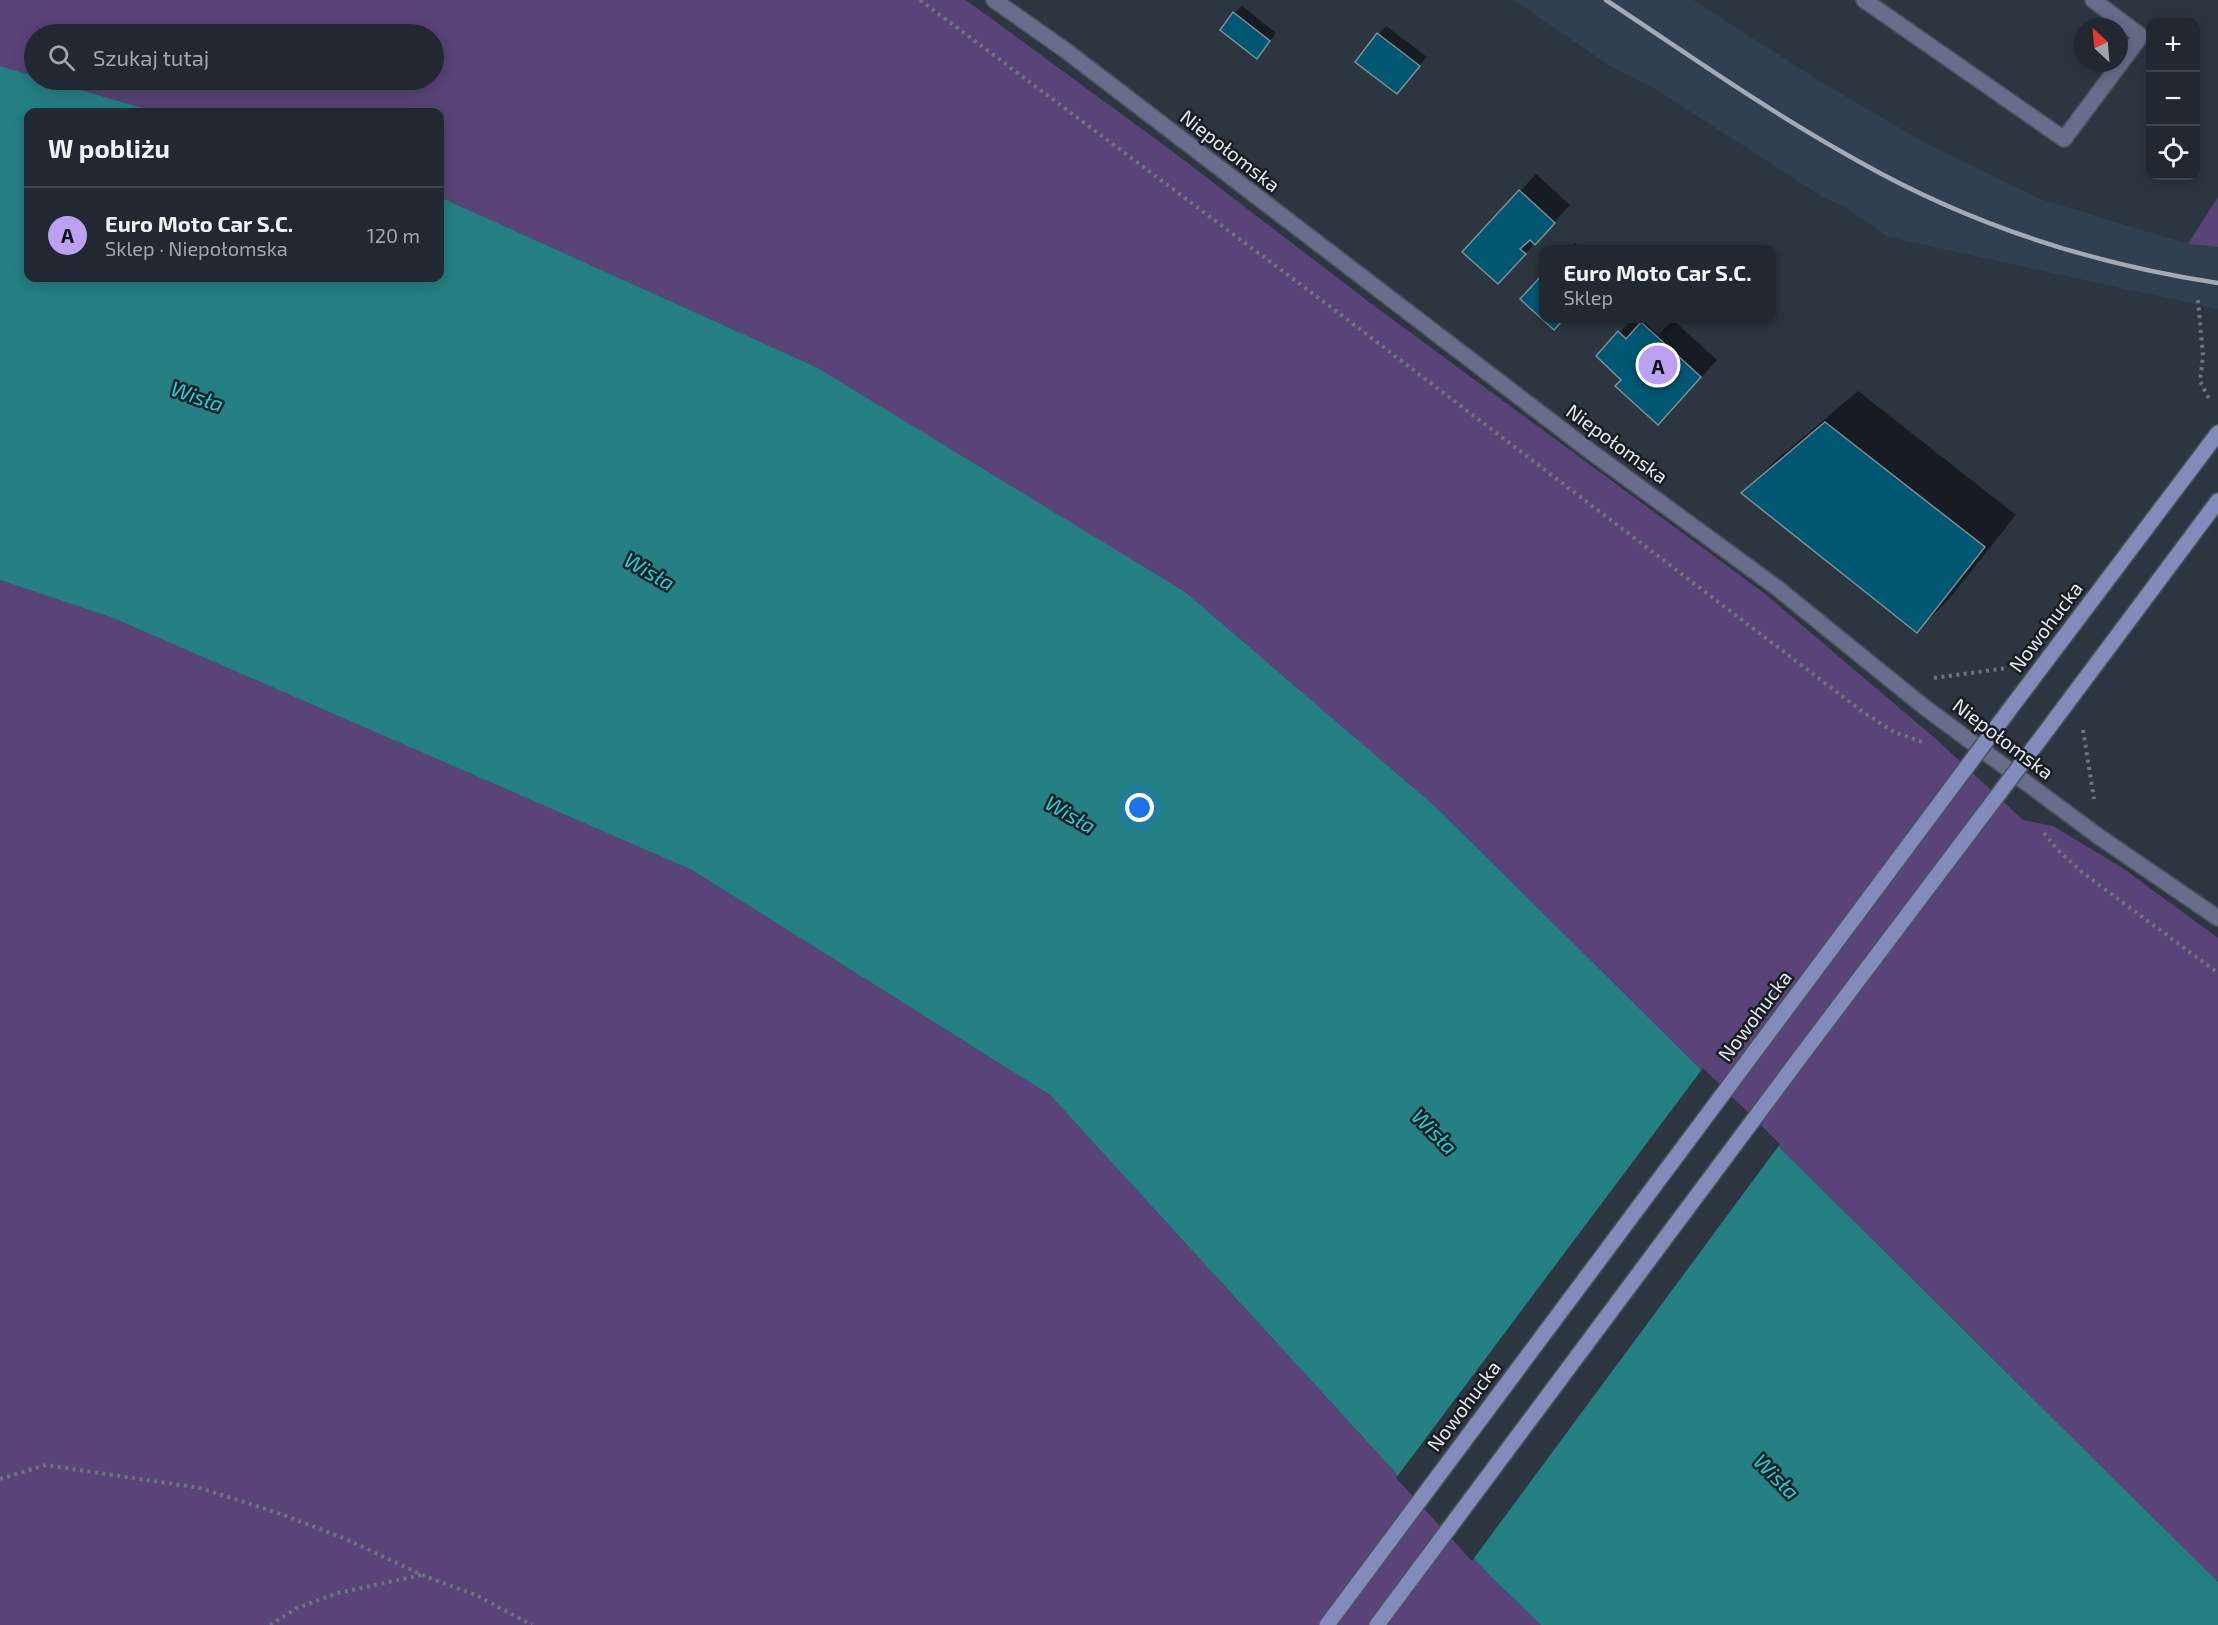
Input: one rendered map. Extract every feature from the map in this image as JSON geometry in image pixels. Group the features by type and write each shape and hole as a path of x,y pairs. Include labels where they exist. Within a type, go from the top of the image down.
{"main road":[{"name":"Nowohucka","path":"1327,1625 2218,433"},
{"path":"1377,1625 2218,501"}],"street":[{"name":"Niepołomska","path":"993,0 1065,50 1590,451 1776,586 1923,706 2000,765 2098,836 2218,918"},
{"path":"1864,0 2064,139 2141,36 2093,0"}],"path":[{"path":"920,0 1345,318 1863,712 1894,732 1928,744"},
{"path":"2198,300 2203,356 2200,381 2209,399"},
{"path":"1928,679 2008,668"},
{"path":"2082,726 2095,806"},
{"path":"2038,825 2058,850 2083,873 2218,973"},
{"path":"0,1479 46,1465 200,1488 278,1513 346,1539 422,1575 478,1596 532,1625"},
{"path":"270,1625 297,1608 338,1593 422,1575"}],"shaded area":[{"path":"0,0 966,0 1172,151 1369,302 1764,593 1936,739 2023,820 2053,826 2124,869 2218,938 2218,1582 1438,809 816,367 444,199 444,108 143,108 81,90 444,90 444,24 24,24 24,73 0,66"},
{"path":"1514,0 1693,0 1824,84 1927,144 2040,199 2188,244 2218,248 2218,309 1888,237 1844,206 1826,199 1657,90 1610,66"},
{"path":"2218,197 2218,247 2188,244"},
{"path":"0,580 113,618 692,870 1050,1095 1490,1576 1541,1625 0,1625"}],"water":[{"name":"Wisła","path":"0,66 24,73 24,90 81,90 143,108 24,108 24,282 444,282 444,199 816,367 1185,592 1438,809 2218,1582 2218,1625 1541,1625 1490,1576 1050,1095 692,870 113,618 0,580"}],"pier":[{"path":"1703,1068 1780,1144 1472,1561 1396,1478"}],"building":[{"path":"1233,12 1270,41 1257,59 1220,30"},
{"path":"1377,33 1420,66 1397,94 1355,62"},
{"path":"1519,190 1555,223 1535,245 1530,240 1520,249 1526,254 1498,284 1462,252"},
{"path":"1539,278 1539,316 1520,299"},
{"path":"1546,323 1560,323 1554,330"},
{"path":"1642,323 1701,377 1658,425 1615,386 1621,380 1596,356 1618,331 1626,339"},
{"path":"1825,422 1985,547 1917,633 1741,493"}],"railway":[{"path":"1606,0 1794,123 1900,184 1943,204 2032,239 2078,253 2124,265 2218,283"}],"place":[{"name":"Euro Moto Car S.C.","path":"1658,365"}]}
